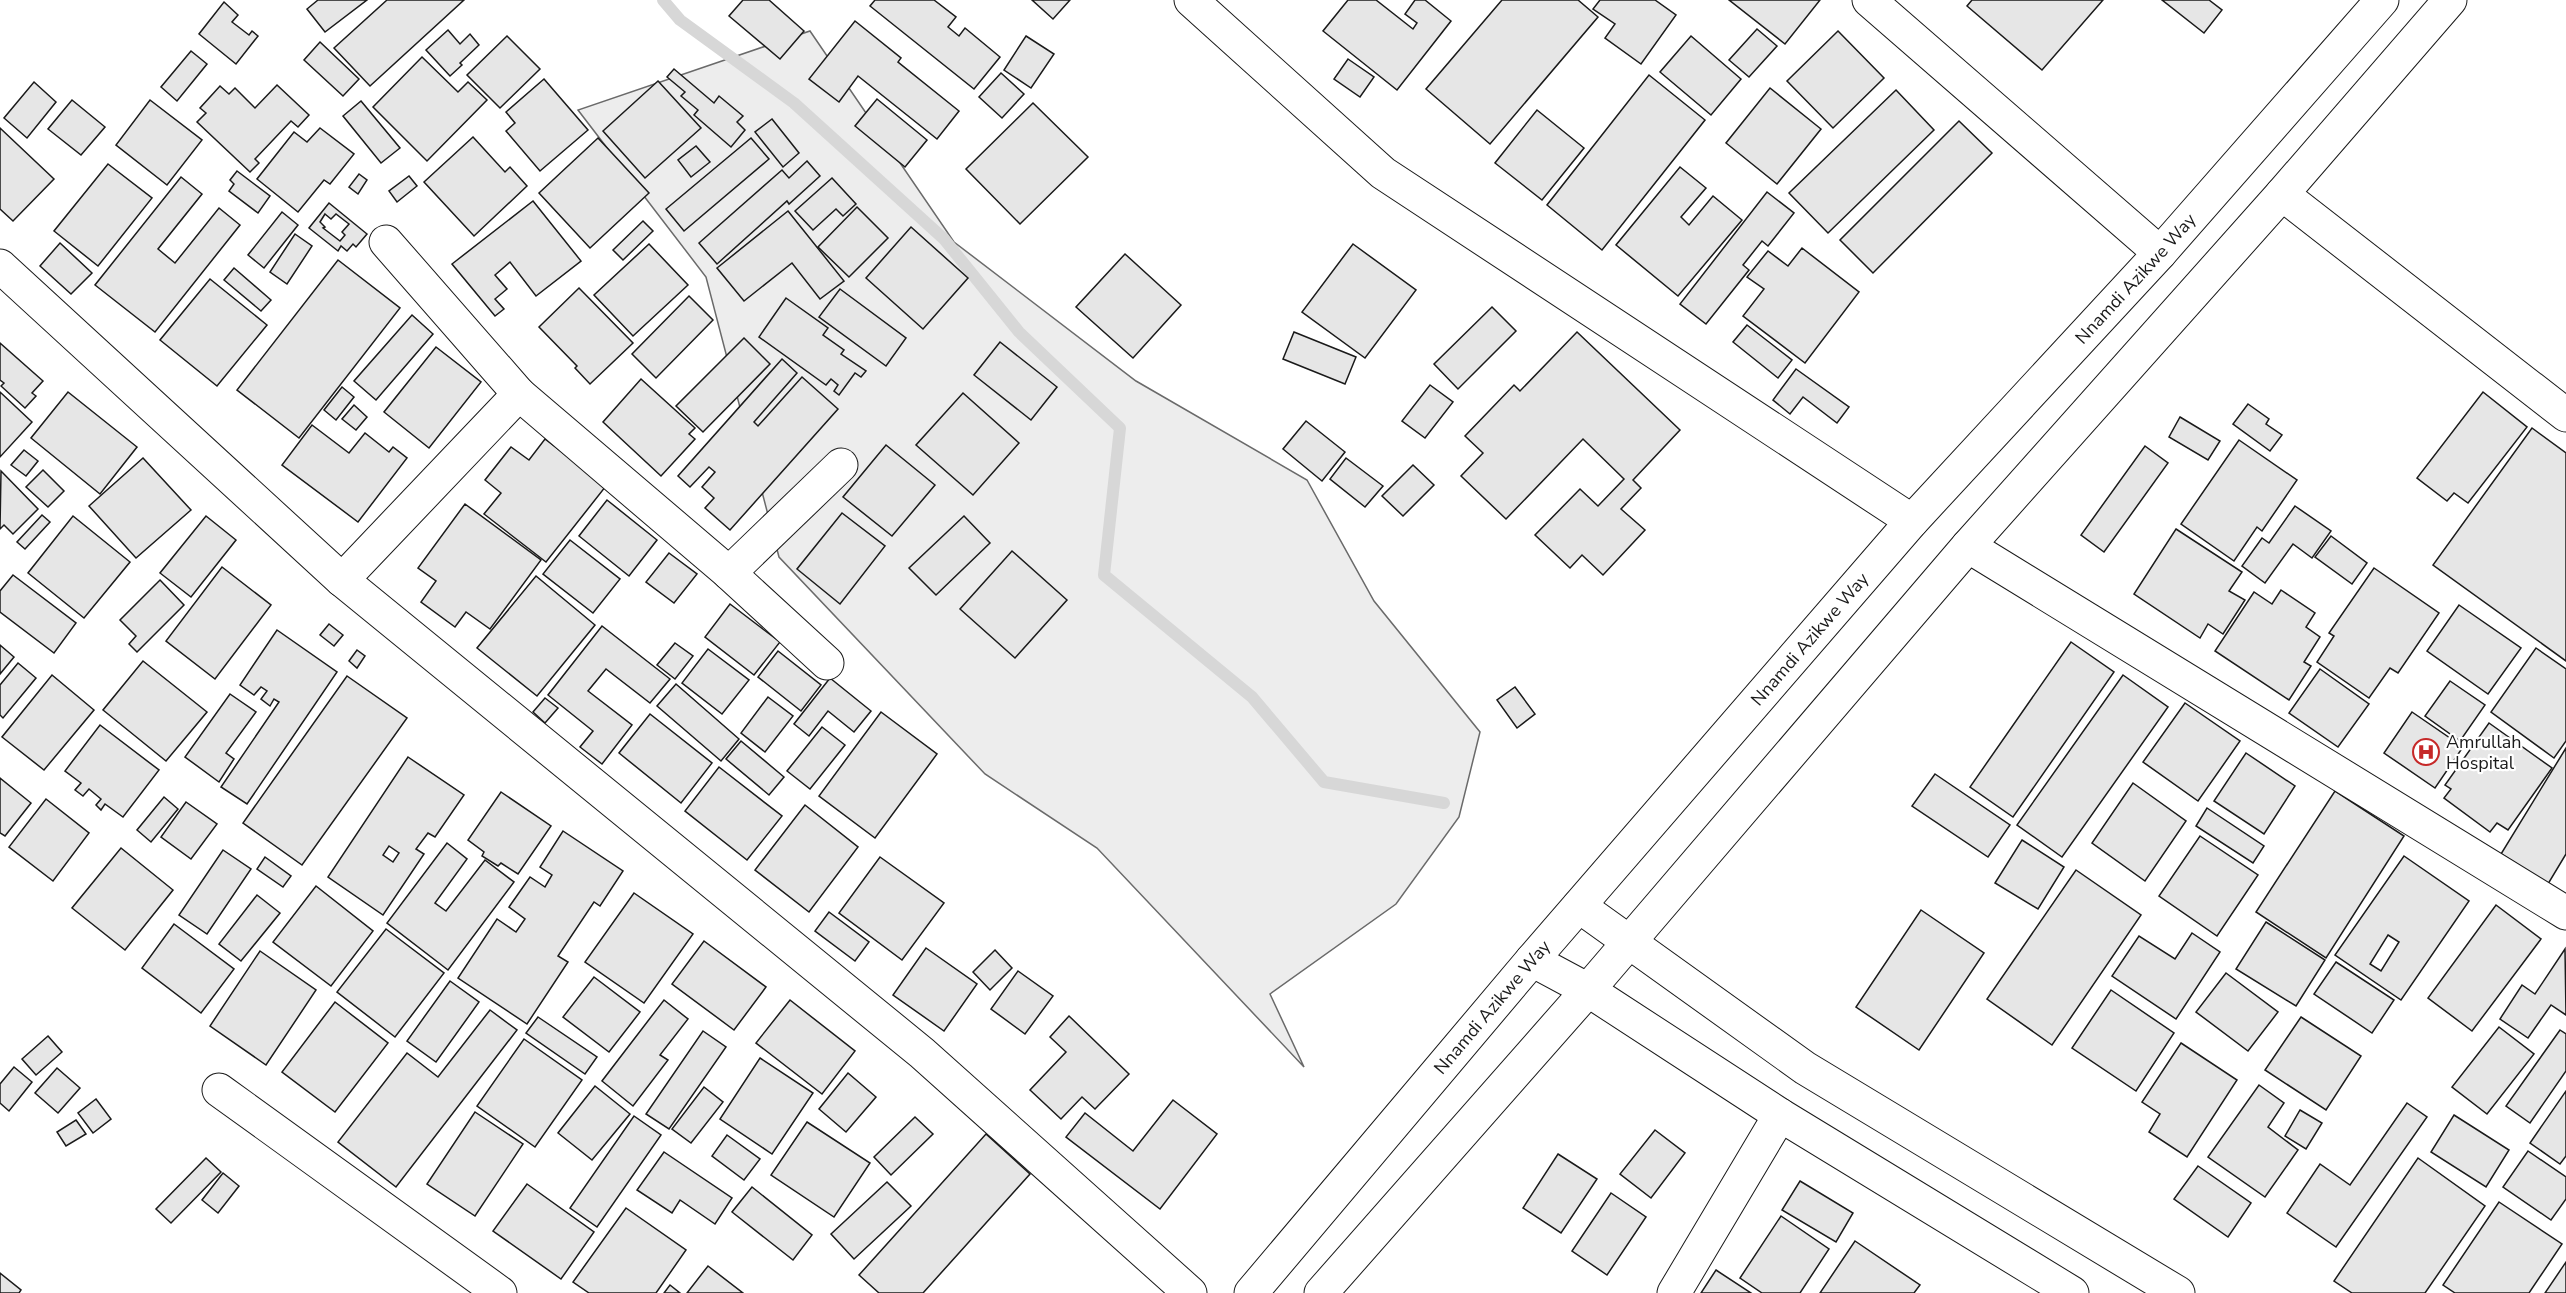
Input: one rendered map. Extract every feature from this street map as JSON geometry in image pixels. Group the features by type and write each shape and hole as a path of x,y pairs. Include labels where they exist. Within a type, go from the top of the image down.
{"main road":[{"path":"1191,0 1383,173 1912,521"},
{"path":"1869,0 2160,252"},
{"name":"Nnamdi Azikwe Way","path":"1251,1293 1532,960 1912,521 2160,252 2382,0"},
{"path":"1321,1293 1588,990 1968,546 2282,194 2450,0"},
{"path":"2282,194 2566,415"},
{"path":"386,242 519,394 729,573 827,663"},
{"path":"5,279 342,580 922,1053 1190,1293"},
{"path":"342,580 519,394"},
{"path":"729,573 841,465"},
{"path":"1968,546 2566,913"},
{"path":"1579,906 1805,1068 2178,1293"},
{"path":"1532,960 1588,990 1780,1115 2072,1293"},
{"path":"219,1090 500,1293"},
{"path":"1674,1293 1780,1115"}],"shaded area":[{"path":"810,31 954,242 1136,381 1307,480 1374,601 1480,732 1459,817 1396,904 1270,994 1304,1067 1097,848 985,774 779,557 706,277 578,110"}],"building":[{"path":"318,0 367,0 325,32 307,9"},
{"path":"387,0 464,0 370,86 334,48"},
{"path":"743,0 769,0 804,31 780,59 729,16"},
{"path":"875,0 934,0 956,17 948,27 959,36 965,28 1000,57 974,89 870,6"},
{"path":"1032,0 1070,0 1053,19"},
{"path":"1348,0 1376,0 1413,29 1417,23 1405,14 1415,0 1425,0 1451,21 1397,90 1323,31"},
{"path":"1502,0 1578,0 1598,17 1490,144 1426,89"},
{"path":"1600,0 1655,0 1676,15 1641,64 1605,38 1615,24 1593,9"},
{"path":"1729,0 1820,0 1785,44"},
{"path":"1972,0 2103,0 2042,70 1967,6"},
{"path":"2162,0 2209,0 2222,10 2204,33"},
{"path":"224,2 238,15 232,22 249,35 252,31 258,36 236,64 199,34"},
{"path":"855,21 901,58 898,62 959,111 937,139 858,76 839,102 809,79"},
{"path":"1757,29 1777,46 1749,77 1729,60"},
{"path":"448,30 460,44 470,34 479,45 450,76 426,50"},
{"path":"1838,31 1884,78 1833,128 1787,81"},
{"path":"507,36 540,69 500,108 467,75"},
{"path":"1026,36 1054,54 1031,88 1004,70"},
{"path":"1691,36 1741,79 1711,115 1660,72"},
{"path":"320,42 359,79 343,96 304,60"},
{"path":"191,51 207,64 177,101 161,87"},
{"path":"422,57 458,92 468,82 487,100 427,161 373,107"},
{"path":"1348,59 1374,77 1360,97 1334,79"},
{"path":"674,69 714,103 719,96 743,116 737,122 745,130 731,147 694,115 698,110 681,96 685,92 667,77"},
{"path":"1001,73 1024,94 1002,118 979,97"},
{"path":"1649,75 1705,120 1602,250 1547,205"},
{"path":"544,79 588,130 540,171 506,131 515,123 506,112"},
{"path":"658,81 701,128 645,178 603,131"},
{"path":"34,82 56,102 27,138 4,118"},
{"path":"277,85 309,115 298,127 291,121 255,159 259,163 250,172 197,122 206,113 200,108 220,86 229,94 235,88 255,108"},
{"path":"1770,88 1821,129 1777,184 1726,143"},
{"path":"1896,90 1934,130 1828,233 1789,193"},
{"path":"877,99 927,140 905,167 855,126"},
{"path":"72,100 105,127 81,155 48,129"},
{"path":"150,100 202,140 167,185 116,145"},
{"path":"361,101 400,148 381,163 343,116"},
{"path":"1033,103 1088,157 1020,224 966,169"},
{"path":"1537,110 1584,148 1542,200 1495,163"},
{"path":"772,119 799,153 783,167 755,132"},
{"path":"1959,121 1992,153 1873,273 1840,240"},
{"path":"0,128 54,179 13,221 0,209"},
{"path":"320,128 354,154 330,184 324,180 298,212 257,179 294,132 307,142"},
{"path":"473,137 505,172 510,167 527,186 474,236 424,182"},
{"path":"598,138 649,193 590,248 539,193"},
{"path":"751,138 769,159 684,231 666,209"},
{"path":"696,146 710,162 691,177 678,160"},
{"path":"807,161 820,176 789,204 787,201 717,264 699,243 782,170 789,178"},
{"path":"108,164 152,198 98,266 54,231"},
{"path":"1680,167 1706,188 1681,217 1689,225 1713,196 1742,220 1678,296 1616,245"},
{"path":"237,171 270,196 258,213 229,191 234,184 230,180"},
{"path":"359,174 367,180 358,194 349,187"},
{"path":"409,176 417,186 397,202 389,191"},
{"path":"181,177 202,194 158,249 175,263 219,208 240,225 155,332 95,285"},
{"path":"832,178 856,204 843,216 836,209 813,230 795,211"},
{"path":"1767,192 1794,213 1768,246 1762,241 1743,265 1749,270 1706,324 1680,304"},
{"path":"533,201 581,261 536,296 510,262 495,275 507,289 495,299 504,309 495,316 452,264"},
{"path":"329,203 367,234 356,247 353,244 347,251 341,246 338,251 309,228","holes":["325,214 331,219 336,214 349,224 342,232 345,235 340,241 323,228 325,227 320,222"]},
{"path":"857,207 888,238 849,277 818,247"},
{"path":"788,211 844,281 820,299 792,263 744,301 717,268"},
{"path":"282,212 298,225 264,268 248,255"},
{"path":"643,221 653,231 623,260 613,250"},
{"path":"911,227 968,278 923,329 866,278"},
{"path":"295,234 312,246 287,284 270,272"},
{"path":"60,243 92,273 71,294 40,266"},
{"path":"649,244 688,285 633,336 594,295"},
{"path":"1353,244 1416,290 1365,358 1302,312"},
{"path":"1802,248 1859,292 1805,363 1743,316 1764,289 1747,277 1768,251 1788,266"},
{"path":"1125,254 1181,305 1133,358 1076,307"},
{"path":"338,260 400,308 299,438 237,390"},
{"path":"234,268 271,300 261,311 224,280"},
{"path":"210,279 267,325 217,386 160,340"},
{"path":"579,288 633,343 590,384 575,368 577,366 539,327"},
{"path":"840,289 906,338 886,366 819,317"},
{"path":"689,296 713,320 656,378 632,354"},
{"path":"786,298 828,328 823,335 844,350 841,354 866,371 861,377 855,373 839,395 834,391 838,385 831,379 826,385 759,337"},
{"path":"1492,307 1516,331 1458,389 1434,364"},
{"path":"412,315 433,334 376,400 354,381"},
{"path":"1747,325 1792,360 1778,378 1733,342"},
{"path":"1294,332 1356,357 1345,384 1283,359"},
{"path":"1577,332 1680,430 1633,480 1641,488 1621,509 1645,530 1603,575 1582,555 1570,568 1535,535 1580,489 1598,506 1624,479 1583,439 1506,519 1461,476 1483,453 1465,436 1514,385 1520,391"},
{"path":"744,338 770,364 703,432 676,406"},
{"path":"1000,342 1057,387 1031,420 974,375"},
{"path":"0,343 43,381 32,393 36,396 25,408 1,386 4,383 0,380"},
{"path":"436,347 481,382 429,448 384,412"},
{"path":"782,359 797,373 754,422 758,426 802,377 838,409 730,530 705,508 714,498 702,487 715,472 709,467 690,487 678,476"},
{"path":"1796,369 1849,407 1837,423 1803,397 1790,414 1773,400"},
{"path":"641,379 695,428 689,434 695,439 661,476 603,422"},
{"path":"1430,385 1453,402 1425,438 1402,421"},
{"path":"342,387 354,397 336,420 324,410"},
{"path":"0,392 32,422 0,457"},
{"path":"68,392 137,447 100,494 31,438"},
{"path":"2483,392 2527,427 2468,503 2454,493 2447,501 2417,478"},
{"path":"963,393 1019,443 973,495 916,445"},
{"path":"2248,404 2269,419 2266,424 2282,435 2270,451 2233,424"},
{"path":"354,405 367,417 356,430 342,419"},
{"path":"2180,417 2220,441 2208,460 2169,437"},
{"path":"1306,421 1345,452 1322,481 1283,449"},
{"path":"312,425 349,453 365,433 389,452 393,447 407,458 358,522 282,465"},
{"path":"2532,428 2566,453 2566,661 2433,565"},
{"path":"545,439 606,486 546,562 484,514 501,493 485,480 511,447 529,460"},
{"path":"2239,440 2297,480 2262,531 2257,527 2234,561 2181,524"},
{"path":"886,445 935,485 892,536 843,497"},
{"path":"2145,446 2168,463 2104,552 2081,535"},
{"path":"24,450 38,461 26,476 11,465"},
{"path":"143,458 191,510 136,558 89,506"},
{"path":"1346,458 1383,486 1365,507 1330,479"},
{"path":"1413,465 1434,485 1403,516 1382,496"},
{"path":"43,470 64,491 48,507 26,487"},
{"path":"1,471 38,509 13,534 4,525 0,529"},
{"path":"607,500 657,540 629,576 579,536"},
{"path":"465,504 541,560 490,629 466,612 455,627 421,602 436,581 418,568"},
{"path":"2295,506 2331,531 2312,558 2293,544 2265,583 2242,566 2262,538 2269,543"},
{"path":"842,513 885,546 840,604 797,569"},
{"path":"42,515 50,522 25,549 17,542"},
{"path":"73,516 130,562 84,618 28,573"},
{"path":"206,516 236,540 191,597 160,573"},
{"path":"964,516 990,543 936,595 909,568"},
{"path":"2176,529 2242,572 2229,591 2245,600 2223,634 2208,624 2200,638 2134,594"},
{"path":"2331,536 2367,563 2352,584 2315,557"},
{"path":"570,540 620,579 593,613 543,574"},
{"path":"1012,551 1067,600 1015,658 960,609"},
{"path":"669,553 697,574 674,603 646,582"},
{"path":"222,567 271,605 215,679 166,641"},
{"path":"2374,568 2439,613 2398,673 2390,668 2369,698 2317,662 2334,636 2329,633"},
{"path":"13,575 76,623 54,653 0,612 0,591"},
{"path":"536,576 595,625 537,696 477,648"},
{"path":"160,580 184,605 137,652 129,644 136,636 120,620"},
{"path":"2281,590 2315,613 2306,627 2320,637 2304,662 2311,666 2289,700 2215,651 2254,592 2272,604"},
{"path":"730,604 780,642 754,675 705,637"},
{"path":"2459,605 2521,648 2488,694 2427,651"},
{"path":"329,624 343,635 334,646 320,635"},
{"path":"602,626 670,679 650,703 606,669 588,691 632,725 602,764 580,747 593,731 548,695"},
{"path":"277,630 337,672 247,804 221,787 279,702 274,699 270,706 261,699 267,691 261,687 254,695 240,685"},
{"path":"2071,642 2114,672 2013,817 1970,787"},
{"path":"675,643 693,656 675,679 657,665"},
{"path":"0,645 14,657 0,674"},
{"path":"2536,648 2566,669 2566,741 2554,758 2491,712"},
{"path":"708,649 749,680 722,714 682,683"},
{"path":"357,650 365,656 357,668 349,661"},
{"path":"778,651 821,685 801,711 758,677"},
{"path":"143,661 207,712 166,761 103,710"},
{"path":"18,663 36,678 3,718 0,715 0,685"},
{"path":"2320,669 2369,704 2338,747 2289,713"},
{"path":"52,675 94,710 44,770 2,737"},
{"path":"2123,675 2168,707 2062,857 2017,825"},
{"path":"347,676 407,718 302,865 243,823"},
{"path":"830,678 871,711 854,732 828,711 809,736 794,724"},
{"path":"2450,681 2485,705 2460,741 2425,716"},
{"path":"676,684 739,739 721,761 657,706"},
{"path":"1515,687 1535,714 1517,728 1497,700"},
{"path":"230,694 256,712 226,753 234,759 219,782 185,757"},
{"path":"768,697 793,716 765,752 741,733"},
{"path":"545,698 558,708 545,723 533,712"},
{"path":"2185,703 2240,741 2198,801 2143,762"},
{"path":"881,712 937,754 875,838 819,796"},
{"path":"2412,712 2463,747 2435,788 2384,753"},
{"path":"650,714 712,763 681,803 619,753"},
{"path":"2489,723 2552,768 2508,830 2497,823 2490,832 2444,798 2451,789 2445,785"},
{"path":"100,725 159,770 123,817 105,804 101,810 96,805 101,799 89,789 83,796 75,790 81,783 65,771"},
{"path":"822,727 845,745 810,789 787,771"},
{"path":"741,741 784,777 769,795 726,759"},
{"path":"2566,748 2566,854 2548,884 2501,854"},
{"path":"2246,753 2295,786 2264,834 2214,801"},
{"path":"408,757 464,795 435,837 428,833 416,849 424,854 383,915 328,877","holes":["389,846 399,853 393,862 383,855"]},
{"path":"719,767 782,816 747,860 685,811"},
{"path":"1935,774 2010,825 1988,857 1912,806"},
{"path":"0,778 31,803 5,836 0,833"},
{"path":"2133,783 2186,821 2145,881 2092,843"},
{"path":"2335,791 2404,836 2326,958 2256,912"},
{"path":"501,792 551,826 518,874 501,863 498,866 482,856 484,852 468,840"},
{"path":"164,797 178,809 151,842 137,830"},
{"path":"46,799 89,833 53,881 9,847"},
{"path":"186,802 217,824 191,859 161,837"},
{"path":"805,805 858,847 809,912 755,870"},
{"path":"2207,808 2264,846 2253,863 2196,826"},
{"path":"563,831 623,871 600,906 594,902 558,956 568,962 527,1024 458,978 497,919 516,932 525,919 509,907 530,877 545,887 552,875 540,867"},
{"path":"2200,836 2258,875 2217,936 2159,896"},
{"path":"2022,840 2064,867 2038,909 1995,883"},
{"path":"447,843 467,859 435,903 446,911 485,860 514,882 448,970 387,923"},
{"path":"121,848 173,890 125,950 72,908"},
{"path":"223,850 251,869 207,934 179,915"},
{"path":"2404,856 2469,901 2401,1000 2335,955","holes":["2388,935 2399,942 2381,971 2370,964"]},
{"path":"265,857 291,876 283,887 257,869"},
{"path":"880,857 944,903 902,960 839,913"},
{"path":"2076,870 2141,915 2052,1045 1987,999"},
{"path":"316,886 373,931 331,986 273,942"},
{"path":"634,893 693,934 644,1003 585,962"},
{"path":"257,895 280,913 241,961 219,944"},
{"path":"2496,905 2541,939 2472,1031 2428,998"},
{"path":"1921,910 1984,953 1919,1050 1856,1007"},
{"path":"829,912 869,942 855,961 815,931"},
{"path":"2266,922 2325,960 2296,1006 2236,969"},
{"path":"174,924 234,969 201,1013 142,968"},
{"path":"386,929 444,973 395,1037 337,992"},
{"path":"2192,933 2220,952 2176,1019 2112,976 2139,936 2175,959"},
{"path":"704,941 766,987 734,1030 672,984"},
{"path":"926,948 977,984 944,1031 893,995"},
{"path":"2565,949 2566,1015 2551,1005 2528,1038 2500,1019 2522,985 2535,994"},
{"path":"995,950 1012,968 990,990 973,972"},
{"path":"260,951 316,990 266,1065 210,1026"},
{"path":"2336,962 2394,1000 2372,1033 2314,994"},
{"path":"1018,971 1053,996 1025,1034 991,1009"},
{"path":"2226,973 2278,1012 2248,1051 2196,1012"},
{"path":"594,977 640,1012 609,1052 563,1017"},
{"path":"450,981 479,1002 436,1062 407,1041"},
{"path":"2111,990 2174,1033 2136,1091 2072,1048"},
{"path":"664,1000 688,1019 660,1055 668,1060 633,1106 602,1081"},
{"path":"790,1000 855,1051 822,1094 756,1043"},
{"path":"335,1002 388,1043 335,1112 282,1072"},
{"path":"490,1010 517,1030 396,1187 338,1142 407,1053 438,1077"},
{"path":"1069,1016 1129,1074 1095,1109 1082,1097 1061,1119 1030,1090 1066,1052 1050,1037"},
{"path":"538,1017 597,1057 585,1074 526,1033"},
{"path":"2301,1017 2361,1056 2326,1110 2265,1070"},
{"path":"2499,1027 2534,1054 2487,1114 2452,1087"},
{"path":"2560,1030 2566,1034 2566,1071 2530,1123 2506,1106"},
{"path":"703,1031 726,1047 669,1129 646,1114"},
{"path":"48,1036 62,1052 36,1075 22,1059"},
{"path":"524,1039 582,1080 535,1147 477,1106"},
{"path":"2181,1043 2237,1080 2187,1157 2149,1132 2160,1114 2142,1102"},
{"path":"760,1058 813,1093 772,1154 720,1119"},
{"path":"14,1067 32,1082 9,1111 0,1103 0,1084"},
{"path":"57,1068 80,1088 58,1113 35,1093"},
{"path":"848,1073 876,1097 846,1132 819,1109"},
{"path":"2259,1085 2284,1103 2268,1127 2298,1150 2265,1197 2208,1157"},
{"path":"595,1086 630,1114 592,1160 558,1133"},
{"path":"704,1087 723,1102 691,1143 672,1129"},
{"path":"2566,1091 2566,1156 2560,1164 2530,1143"},
{"path":"96,1099 111,1119 93,1133 78,1113"},
{"path":"1173,1100 1217,1134 1160,1209 1066,1137 1085,1113 1133,1151"},
{"path":"2407,1103 2427,1117 2336,1247 2287,1213 2320,1164 2350,1185"},
{"path":"2300,1110 2322,1123 2306,1149 2285,1136"},
{"path":"475,1112 523,1144 475,1216 427,1184"},
{"path":"2454,1115 2509,1150 2486,1187 2431,1152"},
{"path":"634,1116 661,1135 597,1227 570,1208"},
{"path":"915,1117 933,1134 891,1175 874,1157"},
{"path":"76,1120 86,1134 66,1146 57,1132"},
{"path":"807,1122 870,1163 834,1217 771,1175"},
{"path":"1655,1130 1685,1153 1651,1198 1620,1174"},
{"path":"986,1134 1030,1174 923,1293 879,1293 859,1275"},
{"path":"727,1135 760,1159 744,1180 712,1156"},
{"path":"2528,1151 2566,1177 2566,1199 2551,1220 2503,1187"},
{"path":"664,1152 732,1198 715,1224 680,1200 672,1213 637,1190"},
{"path":"1558,1154 1597,1179 1561,1233 1523,1208"},
{"path":"206,1158 221,1172 171,1223 156,1209"},
{"path":"2418,1158 2485,1206 2425,1293 2352,1293 2334,1281"},
{"path":"2198,1166 2251,1203 2228,1237 2174,1199"},
{"path":"223,1173 239,1186 218,1213 202,1200"},
{"path":"1800,1181 1853,1213 1836,1242 1782,1210"},
{"path":"887,1182 911,1206 854,1259 831,1234"},
{"path":"527,1184 594,1232 561,1279 493,1231"},
{"path":"752,1187 812,1235 793,1260 732,1212"},
{"path":"1611,1193 1646,1217 1607,1275 1572,1251"},
{"path":"2499,1202 2562,1244 2529,1293 2455,1293 2443,1285"},
{"path":"626,1208 686,1250 656,1293 589,1293 573,1282"},
{"path":"1781,1216 1829,1249 1800,1293 1762,1293 1740,1278"},
{"path":"1855,1241 1920,1285 1914,1293 1820,1293"},
{"path":"2566,1262 2566,1293 2545,1293"},
{"path":"708,1266 743,1293 687,1293"},
{"path":"1716,1270 1751,1293 1701,1293"},
{"path":"0,1273 21,1290 19,1293 0,1293"},
{"path":"670,1285 680,1293 664,1293"}],"waterway":[{"path":"663,0 680,20 794,103 944,239 1019,332 1120,428 1104,575 1252,697 1324,782 1444,803"}],"place":[{"name":"Amrullah Hospital","path":"2426,752"}]}
